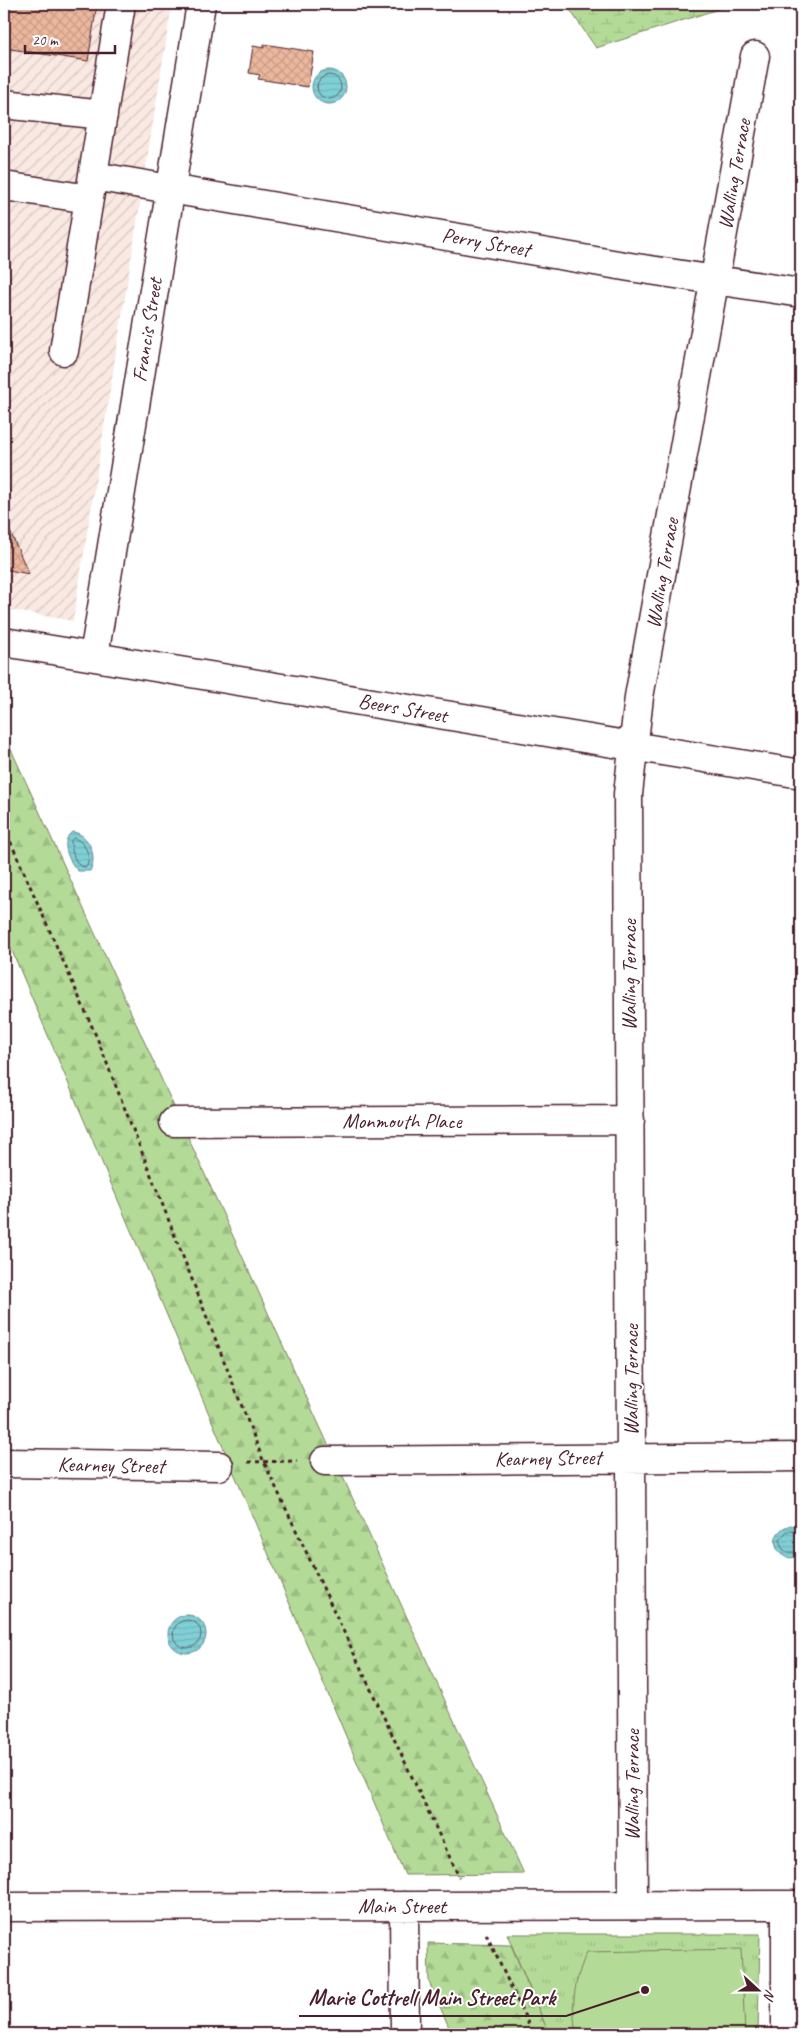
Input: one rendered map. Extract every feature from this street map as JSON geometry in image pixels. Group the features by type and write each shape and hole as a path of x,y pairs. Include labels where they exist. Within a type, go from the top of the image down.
{"street":[{"path":"64,351 121,4"},
{"name":"Francis Street","path":"94,656 201,4"},
{"name":"Walling Terrace","path":"633,1905 628,794 639,697 756,56"},
{"path":"4,104 103,116"},
{"name":"Perry Street","path":"4,186 170,188 630,267 801,293"},
{"name":"Beers Street","path":"4,642 801,774"},
{"name":"Monmouth Place","path":"174,1122 630,1120"},
{"name":"Kearney Street","path":"325,1461 801,1457"},
{"name":"Kearney Street","path":"4,1463 219,1466"},
{"path":"786,2034 793,1905"},
{"name":"Main Street","path":"4,1907 793,1905"},
{"path":"404,1906 405,2034"}],"path":[{"path":"4,827 97,1038 263,1460 533,2034"},
{"path":"219,1466 263,1460 325,1461"}],"shaded area":[{"path":"4,4 172,4 73,621 4,609"}],"green space":[{"path":"566,4 734,4 596,48"},
{"path":"4,734 524,1874 405,1875 4,932"},
{"path":"507,1934 760,1934 758,2034 549,2034"},
{"path":"428,1943 511,1945 549,2034 452,2034 429,1982"},
{"path":"741,1949 745,2034 576,2034 574,2002 576,1983 587,1952"}],"water":[{"path":"329,70 341,75 346,87 341,99 329,104 317,99 312,87 317,75"},
{"path":"72,832 78,833 83,837 90,847 93,859 90,871 78,871 71,863 66,841"},
{"path":"791,1525 801,1528 801,1555 793,1558 785,1557 776,1548 777,1534 782,1529"},
{"path":"187,1615 200,1621 206,1634 200,1647 187,1653 174,1647 168,1634 174,1621"}],"building":[{"path":"4,4 97,4 88,61 4,48"},
{"path":"264,44 314,52 308,87 258,79 260,75 249,73 253,46 264,48"},
{"path":"4,518 29,574 4,569"}],"place":[{"name":"Marie Cottrell Main Street Park","path":"645,1990"}]}
